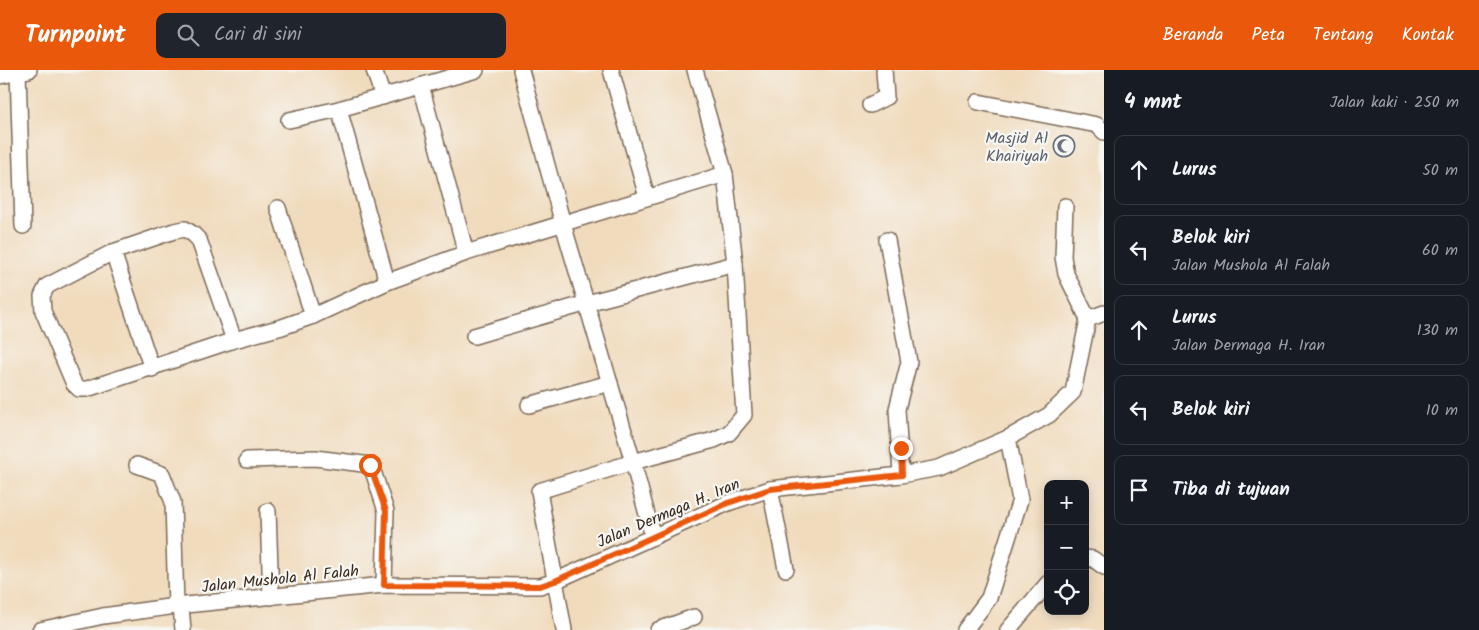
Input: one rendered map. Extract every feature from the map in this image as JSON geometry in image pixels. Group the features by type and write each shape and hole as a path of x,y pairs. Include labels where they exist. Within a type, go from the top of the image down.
{"street":[{"path":"374,70 383,97"},
{"path":"289,120 339,109 421,86 440,75 476,70"},
{"path":"521,70 653,537"},
{"path":"611,70 647,197"},
{"path":"564,630 539,491 633,462 714,440 729,433 744,414 735,264 725,174 694,70"},
{"path":"870,105 886,97 884,70"},
{"path":"0,76 23,71 23,226"},
{"path":"421,86 466,253"},
{"path":"978,102 1097,125 1104,132"},
{"path":"339,109 387,282"},
{"path":"234,340 199,240 185,229 174,230 113,252 47,286 42,296 43,311 74,384 78,389 87,389 313,316 387,282 466,253 725,174"},
{"path":"1065,206 1063,258 1066,274 1088,319 1104,313"},
{"path":"278,208 313,316"},
{"path":"887,240 909,362 897,409 902,475"},
{"path":"113,252 152,368"},
{"path":"474,336 587,303 735,264"},
{"name":"Jalan Dermaga H. Iran","path":"555,581 728,503 770,489 902,475 939,468 1008,438 1049,415 1073,392 1088,319"},
{"path":"529,405 610,383"},
{"path":"964,630 989,598 1020,500 1008,438"},
{"path":"247,460 314,458 370,465 386,511 384,585"},
{"path":"137,466 162,474 173,502 178,606 183,630"},
{"path":"770,489 786,569"},
{"path":"268,511 271,597"},
{"path":"1089,558 1093,559 1104,567"},
{"name":"Jalan Mushola Al Falah","path":"40,630 103,616 178,606 384,585 540,586 555,581"},
{"path":"1008,630 1044,588"},
{"path":"658,630 694,617"}],"place":[{"name":"Masjid Al Khairiyah","path":"1064,146"}],"route":[{"path":"370,465 386,511 384,585 540,586 728,503 770,489 902,475 901,448"}]}
